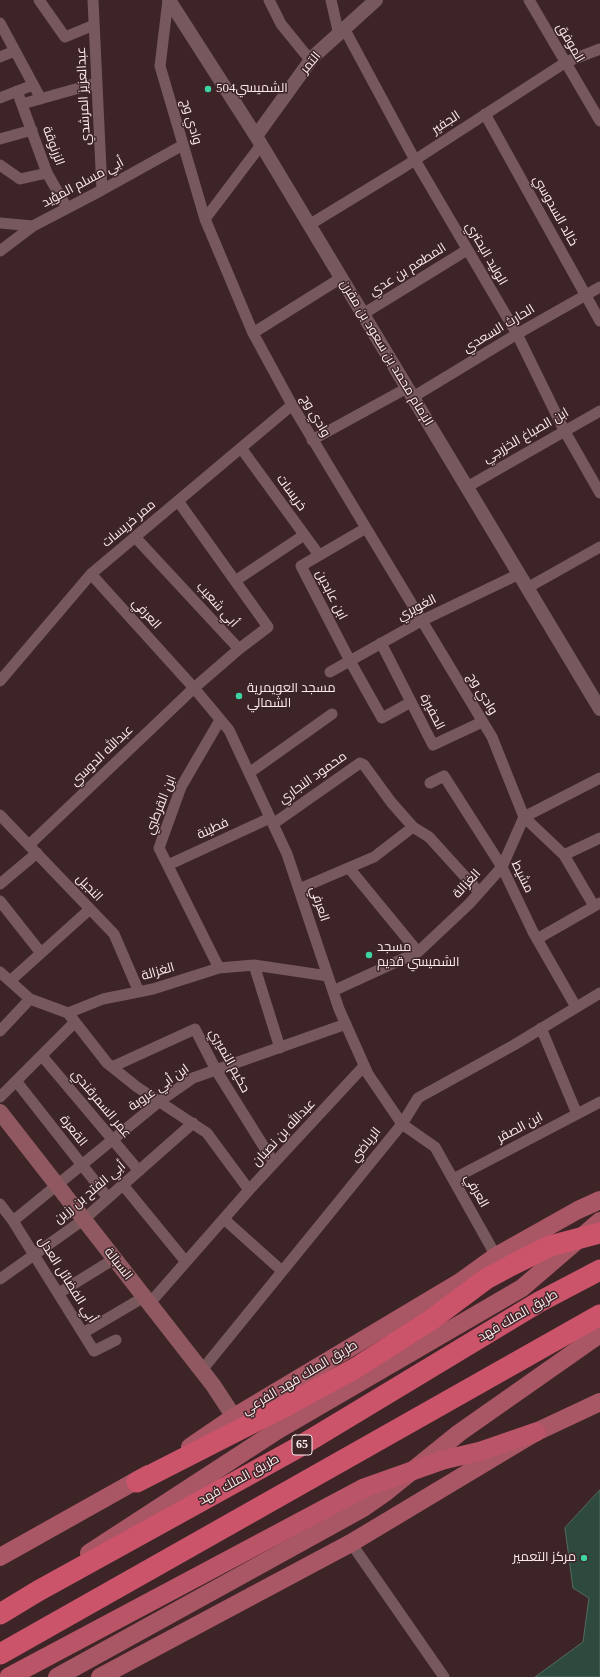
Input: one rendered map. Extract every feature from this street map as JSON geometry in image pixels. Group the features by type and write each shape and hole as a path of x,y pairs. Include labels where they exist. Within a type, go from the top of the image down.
{"highway":[{"path":"137,1482 282,1408 354,1369 431,1320 486,1280 512,1265 550,1246 600,1233"},
{"name":"طريق الملك فهد","path":"0,1614 38,1591 297,1448 539,1302 600,1270"},
{"name":"65","path":"0,1654 600,1315"},
{"path":"16,1673 364,1488 442,1460 481,1451 536,1432"}],"main road":[{"name":"السبالة","path":"0,1112 83,1220 202,1370 234,1417"},
{"name":"طريق الملك فهد الفرعي","path":"0,1557 137,1482 234,1417 460,1282 496,1256 578,1210 600,1200"},
{"path":"38,1591 80,1559 272,1434 522,1288 600,1221"},
{"path":"58,1677 363,1508 386,1492 459,1433 600,1334"},
{"path":"100,1677 351,1543 536,1432 600,1402"}],"street":[{"path":"39,0 65,37 94,25"},
{"name":"عبدالعزيز المرشدي","path":"93,0 102,190"},
{"name":"الإمام محمد بن سعود بن مقرن","path":"168,0 259,140 600,709"},
{"name":"وادي وج","path":"168,0 160,66 205,219 253,332 312,440 492,737 524,817"},
{"path":"269,0 281,24 311,61"},
{"name":"الوليد البحتري","path":"331,0 342,32 517,334 564,430 600,493"},
{"name":"الموفق","path":"529,0 600,121"},
{"name":"التمر","path":"259,140 311,61 371,2"},
{"path":"0,23 41,99"},
{"name":"الجفير","path":"310,225 415,160 566,62 600,49"},
{"path":"0,57 15,51"},
{"path":"22,104 97,83"},
{"path":"0,98 34,85"},
{"name":"الزرنوقة","path":"17,91 47,173 67,208"},
{"name":"خالد السدوسي","path":"485,114 600,321"},
{"path":"0,139 32,130"},
{"path":"205,219 259,140"},
{"name":"أبي مسلم المؤيد","path":"0,251 33,226 183,145"},
{"path":"0,165 20,179 47,173"},
{"path":"0,223 33,226"},
{"name":"المطعم بن عدي","path":"363,314 467,250"},
{"path":"253,332 341,278"},
{"name":"الحارث السعدي","path":"312,440 410,393 600,287"},
{"name":"ممر خريسات","path":"0,681 91,574 292,405"},
{"name":"ابن الصباغ الخزرجي","path":"467,487 564,430 600,411"},
{"name":"خريسات","path":"241,448 318,555"},
{"path":"178,501 268,627 239,649 194,688"},
{"name":"ابن عابدين","path":"350,661 301,566 366,528"},
{"path":"235,581 304,535"},
{"name":"أبي شعيب","path":"136,537 239,649"},
{"path":"527,588 600,547"},
{"name":"العرفي","path":"91,574 194,688 229,730 287,854 333,991 364,1066 402,1124 436,1146 496,1256"},
{"name":"الغويري","path":"330,672 421,621 519,574"},
{"name":"الحفيرة","path":"381,644 433,745 482,722"},
{"path":"350,661 382,718 411,702"},
{"name":"عبدالله الدوسي","path":"0,884 194,688"},
{"path":"249,773 332,714"},
{"name":"ابن القرطبي","path":"219,968 159,848 181,787 220,720"},
{"name":"محمود النجاري","path":"272,821 360,763 364,765 391,802 412,827 429,837 479,892"},
{"name":"مشيط","path":"430,783 444,776 502,867 537,940 576,1007"},
{"path":"537,940 597,904 564,855 524,817 600,778"},
{"name":"النجيل","path":"0,815 114,934 139,992"},
{"name":"الغزالة","path":"333,991 418,952 479,892 502,867 524,817"},
{"name":"فطينة","path":"168,865 272,821"},
{"path":"299,889 374,857 412,827"},
{"path":"564,855 600,838"},
{"path":"349,868 418,952"},
{"path":"0,901 41,953"},
{"path":"10,981 90,909"},
{"path":"254,965 280,1048"},
{"name":"الغزالة","path":"68,1012 103,999 153,989 219,968 254,965 328,976"},
{"path":"0,972 30,999 68,1012 98,1053 112,1067 137,1087 207,1133 249,1190"},
{"name":"الرياضي","path":"202,1370 402,1124 418,1098 600,993"},
{"path":"0,1031 30,999"},
{"path":"0,1097 75,1022"},
{"name":"ابن أبي عروبة","path":"13,1221 160,1101 193,1078 346,1024"},
{"path":"541,1028 577,1114"},
{"name":"حكيم النميري","path":"112,1067 195,1029 216,1070 274,1163"},
{"name":"عمر السمرقندي","path":"42,1056 139,1170"},
{"name":"عبدالله بن نصبان","path":"83,1333 147,1300 186,1262 249,1190 364,1066"},
{"name":"القعرة","path":"16,1081 108,1198"},
{"name":"ابن الصقر","path":"453,1179 600,1102"},
{"name":"أبي الفتح بن رزين","path":"0,1279 83,1220 193,1123"},
{"path":"123,1184 186,1262"},
{"name":"أبي الفضائل العدل","path":"0,1204 13,1221 94,1351 116,1340"},
{"path":"224,1219 282,1271"},
{"path":"59,1293 114,1259"},
{"path":"351,1543 444,1677"}],"building":[{"name":"مركز التعمير","path":"600,1490 600,1677 535,1677 583,1642 589,1598 573,1588 565,1528"}],"place":[{"name":"الشميسي504","path":"208,89"},
{"name":"مسجد العويمرية الشمالي","path":"239,696"},
{"name":"مسجد الشميسي قديم","path":"369,955"},
{"name":"مركز التعمير","path":"584,1558"}]}
